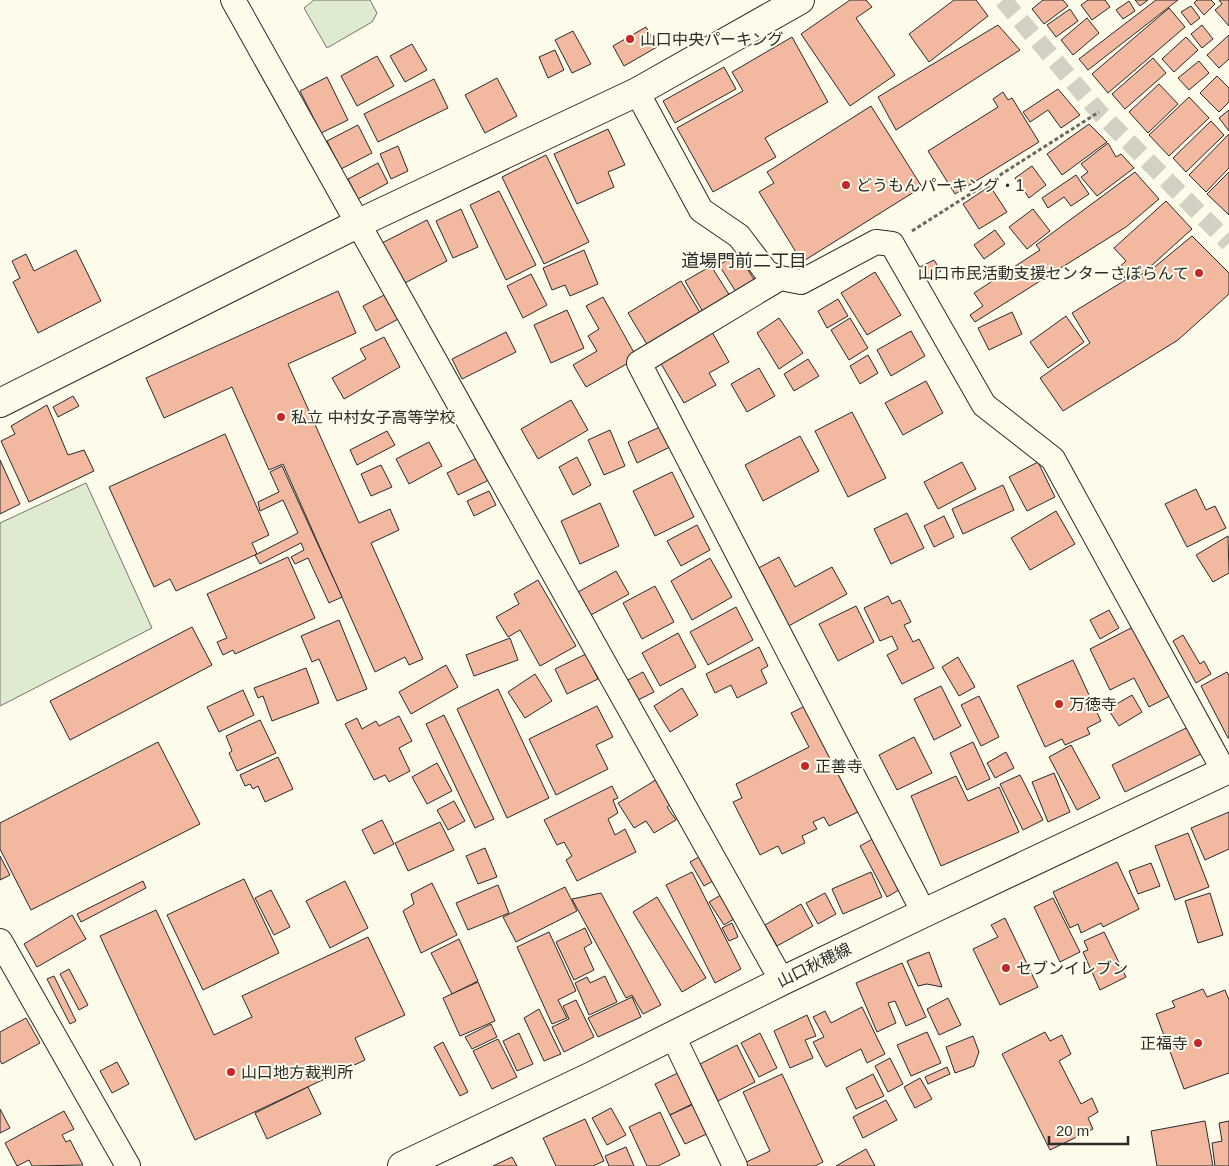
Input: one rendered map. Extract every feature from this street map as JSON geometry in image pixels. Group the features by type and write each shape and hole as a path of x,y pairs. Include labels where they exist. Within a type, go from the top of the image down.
{"main road":[{"path":"0,403 359,223 637,92 800,0"},
{"name":"山口秋穂線","path":"402,1166 592,1076 924,912 1227,770"}],"street":[{"path":"233,0 782,981"},
{"path":"637,92 701,210 739,236 767,273 780,278 801,282 876,242 892,244 984,405 1053,459 1227,770"},
{"path":"780,278 639,363 924,912"},
{"path":"0,941 128,1166"},
{"path":"673,1036 735,1166"}],"path":[{"path":"892,244 1099,112"}],"green space":[{"path":"314,0 370,0 377,13 372,22 327,48 304,8"},
{"path":"86,483 152,628 0,706 0,523"}],"building":[{"path":"850,0 866,0 872,7 856,18 895,75 850,106 801,34"},
{"path":"954,0 976,0 988,16 929,62 909,34"},
{"path":"1043,0 1063,0 1068,6 1044,24 1032,9"},
{"path":"1088,0 1105,0 1110,7 1092,20 1081,5"},
{"path":"1135,0 1148,0 1140,6"},
{"path":"1156,0 1178,0 1088,70 1079,59"},
{"path":"1197,0 1211,0 1215,4 1204,15 1194,3"},
{"path":"1219,0 1229,0 1229,26 1215,10 1222,4"},
{"path":"1129,1 1135,11 1123,19 1116,10"},
{"path":"1191,6 1200,18 1191,25 1181,12"},
{"path":"1169,8 1185,27 1108,93 1092,74"},
{"path":"1070,9 1078,21 1056,37 1047,25"},
{"path":"1087,18 1099,33 1073,55 1061,40"},
{"path":"998,25 1020,50 896,130 878,97"},
{"path":"1202,25 1213,39 1202,48 1191,34"},
{"path":"646,27 657,47 624,66 613,46"},
{"path":"573,31 591,64 572,73 555,40"},
{"path":"1229,35 1229,59 1219,68 1207,55"},
{"path":"792,37 828,102 765,138 776,157 713,192 677,128 743,91 732,72"},
{"path":"1186,37 1198,50 1174,72 1162,59"},
{"path":"412,44 427,70 405,82 390,56"},
{"path":"555,50 564,70 548,78 539,57"},
{"path":"377,56 394,86 357,106 341,76"},
{"path":"1153,58 1166,73 1125,109 1112,94"},
{"path":"1199,61 1209,73 1189,90 1178,78"},
{"path":"724,67 736,89 675,123 663,101"},
{"path":"1217,76 1229,88 1229,102 1219,112 1200,93"},
{"path":"327,77 348,120 321,133 300,91"},
{"path":"497,78 517,116 485,133 465,95"},
{"path":"434,79 448,108 378,142 364,114"},
{"path":"1159,84 1178,104 1148,133 1129,112"},
{"path":"1058,89 1080,115 1061,128 1048,110 1030,122 1023,112"},
{"path":"1003,92 1008,100 1012,98 1039,142 955,194 928,151 998,107 993,99"},
{"path":"1189,97 1209,118 1169,156 1149,135"},
{"name":"どうもんパーキング・1","path":"871,106 922,187 802,262 759,192 774,183 767,172"},
{"path":"1229,110 1229,131 1219,118"},
{"path":"1211,121 1224,135 1186,172 1173,158"},
{"path":"1089,124 1107,142 1062,175 1047,154"},
{"path":"358,125 372,153 341,169 327,141"},
{"path":"608,129 625,165 608,172 614,187 577,204 554,154"},
{"path":"1229,134 1229,168 1206,192 1189,175"},
{"path":"1108,143 1116,157 1121,154 1134,168 1097,196 1081,177 1088,172 1081,164"},
{"path":"398,146 408,171 391,179 380,154"},
{"path":"546,155 589,242 544,264 502,177"},
{"path":"378,163 388,183 358,199 348,179"},
{"path":"1032,166 1046,185 1029,198 1015,178"},
{"path":"1135,172 1159,199 1126,227 975,322 970,315 983,306 974,293 1040,250 1036,245"},
{"path":"1229,172 1229,215 1207,194"},
{"path":"1076,175 1089,194 1071,206 1064,197 1048,208 1042,198"},
{"path":"990,186 1007,212 979,229 963,204"},
{"path":"499,191 536,265 506,280 470,205"},
{"path":"1166,201 1192,229 1140,276 1135,270 1125,278 1117,269 1126,261 1114,248"},
{"path":"461,209 478,247 453,258 436,221"},
{"path":"1033,209 1050,231 1027,249 1009,227"},
{"path":"427,220 447,261 403,284 382,243"},
{"path":"995,230 1005,244 984,259 974,245"},
{"path":"1192,236 1229,273 1229,294 1178,340 1063,411 1040,378 1090,343 1072,313 1135,274 1139,280"},
{"path":"76,250 101,301 38,333 13,282 20,278 12,261 26,254 34,271"},
{"path":"584,250 598,284 570,296 565,285 552,290 543,268"},
{"path":"738,254 755,281 736,292 719,265"},
{"path":"934,260 941,271 927,279 920,267"},
{"path":"711,266 730,296 703,312 685,281"},
{"path":"875,272 901,315 867,335 841,293"},
{"path":"531,274 547,305 523,318 507,286"},
{"path":"681,281 704,319 651,351 628,313"},
{"path":"338,291 356,333 288,364 359,523 390,509 399,530 371,543 423,659 409,665 405,657 375,672 283,464 269,470 232,387 164,418 146,378"},
{"path":"388,293 400,318 376,331 363,306"},
{"path":"603,297 637,358 586,387 573,365 597,351 588,336 599,329 586,306"},
{"path":"838,299 848,316 827,328 818,311"},
{"path":"567,310 584,348 551,363 534,325"},
{"path":"1012,312 1022,334 989,350 978,328"},
{"path":"1066,316 1084,342 1048,368 1030,342"},
{"path":"779,318 803,353 779,369 757,333"},
{"path":"850,318 868,348 849,360 831,330"},
{"path":"911,331 925,356 891,376 877,350"},
{"path":"506,332 516,352 462,379 452,359"},
{"path":"712,332 729,362 709,373 716,385 684,403 660,362"},
{"path":"384,337 400,367 344,399 332,378 366,359 360,349"},
{"path":"868,355 878,373 860,384 850,366"},
{"path":"808,359 819,376 794,391 784,374"},
{"path":"759,368 775,396 747,412 731,384"},
{"path":"926,381 943,413 903,435 885,403"},
{"path":"73,396 79,406 58,417 53,407"},
{"path":"571,400 588,430 538,459 521,429"},
{"path":"47,405 68,455 84,450 94,471 29,502 1,441 15,434 11,426"},
{"path":"852,412 886,478 848,497 815,431"},
{"path":"664,425 674,445 637,463 628,442"},
{"path":"610,430 625,466 604,475 588,440"},
{"path":"387,431 395,445 357,465 350,450"},
{"path":"225,434 269,535 252,543 257,554 176,591 170,579 154,587 109,487"},
{"path":"800,436 819,471 763,501 745,465"},
{"path":"429,442 442,466 409,484 396,459"},
{"path":"479,457 489,480 458,495 447,473"},
{"path":"577,457 591,485 573,495 559,467"},
{"path":"0,460 20,504 0,514"},
{"path":"962,462 976,489 938,509 924,482"},
{"path":"1038,462 1055,497 1027,511 1009,477"},
{"path":"381,465 392,487 371,496 361,474"},
{"path":"282,466 342,597 329,603 308,558 295,564 291,557 304,550 301,543 260,564 255,555 298,533 283,500 260,511 258,502 279,492 270,472"},
{"path":"672,472 694,517 655,536 633,491"},
{"path":"1003,485 1014,510 963,534 952,509"},
{"path":"1196,489 1206,510 1215,506 1226,528 1187,547 1165,504"},
{"path":"489,491 496,505 474,516 467,501"},
{"path":"600,503 619,546 580,564 561,521"},
{"path":"1056,511 1075,544 1030,570 1011,538"},
{"path":"907,513 924,548 891,564 874,529"},
{"path":"944,516 954,537 934,547 924,526"},
{"path":"697,525 710,550 681,566 667,541"},
{"path":"1228,536 1229,573 1213,582 1196,555"},
{"path":"288,557 315,618 235,654 233,650 223,655 217,642 227,638 207,594"},
{"path":"779,557 795,587 832,567 847,594 785,628 753,571"},
{"path":"710,558 732,597 692,620 671,581"},
{"path":"616,571 629,594 591,615 578,592"},
{"path":"538,580 576,646 540,666 520,630 508,637 496,617 519,604 514,594"},
{"path":"655,586 674,622 642,639 623,603"},
{"path":"888,596 892,604 900,600 911,622 904,625 913,642 919,639 934,668 902,684 887,655 898,649 892,636 880,641 864,608"},
{"path":"856,606 874,642 838,661 819,624"},
{"path":"736,607 753,640 708,665 690,632"},
{"path":"1109,610 1119,628 1100,639 1090,620"},
{"path":"339,620 367,689 337,701 319,659 312,662 301,636"},
{"path":"1135,626 1170,696 1149,707 1134,678 1110,690 1090,649"},
{"path":"192,627 212,665 70,740 50,701"},
{"path":"678,633 696,667 660,686 642,653"},
{"path":"1183,635 1200,664 1204,661 1211,674 1196,683 1173,641"},
{"path":"510,638 518,660 474,676 466,655"},
{"path":"759,647 768,666 761,670 767,683 737,698 731,685 715,693 706,674"},
{"path":"586,654 598,679 567,694 555,669"},
{"path":"958,657 975,687 959,696 942,667"},
{"name":"万徳寺","path":"1073,660 1101,721 1087,728 1090,734 1065,745 1062,739 1045,747 1017,686"},
{"path":"446,665 458,687 411,714 399,692"},
{"path":"306,668 319,703 272,721 263,696 258,698 254,688"},
{"path":"643,672 654,692 634,702 624,682"},
{"path":"1227,672 1229,676 1229,738 1201,686"},
{"path":"535,674 552,701 525,718 508,692"},
{"path":"941,686 961,726 934,740 914,699"},
{"path":"682,688 698,715 670,732 654,706"},
{"path":"498,689 549,798 507,818 457,709"},
{"path":"243,690 254,715 219,732 207,707"},
{"path":"1132,695 1142,712 1119,726 1108,709"},
{"path":"979,696 999,737 981,746 961,705"},
{"name":"正善寺","path":"807,705 860,811 829,826 824,817 813,822 817,829 802,836 805,843 782,854 778,846 760,855 733,802 742,798 736,784 809,747 791,713"},
{"path":"597,706 613,737 596,745 608,769 556,795 529,739"},
{"path":"444,715 494,819 475,828 426,724"},
{"path":"399,716 412,741 399,748 410,771 389,782 385,775 374,780 345,724 357,718 362,729 376,721 379,726"},
{"path":"260,720 276,753 237,771 229,753 232,751 226,736"},
{"path":"1190,726 1203,753 1125,792 1112,765"},
{"path":"914,737 932,773 897,790 879,755"},
{"path":"158,742 200,824 31,910 0,849 0,823"},
{"path":"973,742 990,779 967,790 950,753"},
{"path":"1071,745 1100,798 1077,810 1049,757"},
{"path":"1006,752 1014,768 995,778 987,763"},
{"path":"278,757 293,789 265,802 258,786 253,789 250,784 245,786 240,775"},
{"path":"437,763 452,791 427,804 412,777"},
{"path":"1054,773 1070,812 1048,822 1032,782"},
{"path":"1020,775 1043,820 1023,830 1000,784"},
{"path":"956,776 968,801 999,787 1019,832 941,866 911,796"},
{"path":"659,778 674,803 667,807 676,820 654,833 646,821 634,828 618,803"},
{"path":"612,786 618,798 613,800 618,813 608,819 615,835 625,829 636,852 577,881 566,860 572,856 564,842 557,845 544,820"},
{"path":"454,801 465,821 448,830 437,810"},
{"path":"1229,812 1229,849 1205,860 1191,828"},
{"path":"382,820 394,844 374,854 362,830"},
{"path":"440,822 454,850 408,871 395,843"},
{"path":"1188,833 1209,887 1175,900 1155,846"},
{"path":"876,837 902,888 887,897 860,846"},
{"path":"485,848 497,877 478,884 466,856"},
{"path":"704,854 718,878 704,886 690,862"},
{"path":"0,856 10,875 0,880"},
{"path":"1117,862 1139,909 1103,927 1101,923 1081,933 1078,924 1070,928 1053,892"},
{"path":"1151,863 1160,886 1138,894 1129,871"},
{"path":"692,872 741,969 715,983 666,885"},
{"path":"871,872 882,897 843,914 832,889"},
{"path":"244,879 279,953 203,990 167,915"},
{"path":"143,881 146,888 81,922 77,914"},
{"path":"345,881 368,928 330,948 306,901"},
{"path":"432,883 457,935 421,953 403,911 414,904 411,894"},
{"path":"498,885 509,913 468,930 456,903"},
{"path":"565,887 577,911 516,942 503,917"},
{"path":"271,890 290,927 274,935 255,898"},
{"path":"601,893 661,1005 643,1014 632,995 626,998 572,899"},
{"path":"724,893 739,916 724,925 709,902"},
{"path":"825,893 836,914 818,924 806,903"},
{"path":"1210,893 1223,935 1198,943 1185,901"},
{"path":"657,897 706,978 682,992 633,912"},
{"path":"1053,898 1080,952 1060,962 1034,907"},
{"path":"801,904 813,926 777,946 765,925"},
{"path":"156,910 214,1035 252,1017 242,996 368,937 405,1015 355,1038 365,1060 195,1140 100,936"},
{"path":"72,915 86,939 37,967 24,944"},
{"path":"1005,918 1038,987 1000,1005 973,949 998,937 991,925"},
{"path":"732,923 738,937 729,941 722,928"},
{"path":"585,928 592,943 584,948 594,970 574,980 556,942"},
{"path":"549,932 576,991 558,1000 567,1018 552,1024 517,947"},
{"path":"1104,932 1126,977 1100,990 1083,952 1088,950 1084,941"},
{"path":"459,939 478,981 452,994 431,953"},
{"path":"929,952 942,987 927,984 918,986 907,961"},
{"path":"902,963 926,1017 906,1026 895,1001 888,1003 896,1023 877,1032 856,983"},
{"path":"69,969 88,1005 79,1010 60,974"},
{"path":"54,976 76,1021 70,1024 47,979"},
{"path":"605,976 617,1002 589,1015 575,983 587,977 590,983"},
{"path":"478,982 495,1021 460,1036 443,998"},
{"name":"正福寺","path":"1203,989 1207,997 1225,990 1229,1000 1229,1073 1184,1089 1156,1014 1175,1007 1172,1001"},
{"path":"632,997 641,1017 598,1037 588,1018"},
{"path":"948,998 961,1025 939,1035 927,1009"},
{"path":"576,1000 594,1037 564,1052 552,1027 569,1019 563,1006"},
{"path":"862,1007 885,1054 867,1063 861,1049 826,1067 813,1042 824,1037 813,1017 825,1011 831,1023"},
{"path":"539,1009 561,1054 544,1061 524,1018"},
{"path":"807,1015 816,1036 805,1040 813,1058 790,1068 774,1031"},
{"path":"26,1018 40,1043 2,1064 0,1061 0,1032"},
{"path":"491,1024 497,1037 472,1049 465,1037"},
{"path":"927,1032 941,1063 911,1076 897,1045"},
{"path":"1045,1032 1050,1041 1062,1035 1071,1054 1059,1061 1081,1104 1092,1098 1098,1112 1088,1118 1093,1129 1050,1150 1002,1054"},
{"path":"519,1033 533,1064 517,1071 503,1041"},
{"path":"760,1033 777,1068 759,1077 741,1043"},
{"path":"973,1036 979,1052 974,1066 955,1073 946,1047"},
{"path":"498,1039 517,1077 492,1089 473,1051"},
{"path":"443,1042 468,1092 460,1096 434,1047"},
{"path":"737,1045 755,1082 718,1101 700,1064"},
{"path":"890,1058 903,1084 888,1092 875,1066"},
{"path":"117,1062 129,1084 112,1093 100,1071"},
{"path":"947,1067 950,1074 928,1084 925,1077"},
{"path":"682,1071 696,1102 670,1115 655,1084"},
{"path":"782,1074 823,1162 815,1166 743,1166 742,1164 770,1151 743,1092"},
{"path":"873,1074 884,1096 856,1109 846,1088"},
{"path":"920,1078 932,1099 915,1108 904,1087"},
{"path":"308,1087 321,1114 267,1139 255,1113"},
{"path":"886,1100 897,1120 863,1138 853,1117"},
{"path":"696,1103 711,1132 685,1144 670,1115"},
{"path":"611,1108 626,1135 607,1145 592,1118"},
{"path":"0,1109 10,1128 0,1133"},
{"path":"64,1111 74,1129 62,1135 66,1142 70,1140 83,1165 32,1166 29,1160 17,1166 5,1143"},
{"path":"660,1112 680,1155 658,1166 647,1166 629,1127"},
{"path":"585,1119 604,1161 593,1166 556,1166 543,1138"},
{"path":"1205,1121 1213,1166 1157,1166 1151,1131"},
{"path":"1229,1121 1229,1166 1215,1166 1212,1143 1222,1141 1219,1123"},
{"path":"626,1147 634,1166 609,1166 605,1156"},
{"path":"866,1149 875,1166 836,1166"},
{"path":"512,1157 517,1166 493,1166"}],"tunnel":[{"path":"1003,0 1099,112 1229,243"}],"place":[{"name":"山口中央パーキング","path":"630,39"},
{"name":"どうもんパーキング・1","path":"846,185"},
{"name":"山口市民活動支援センターさぽらんて","path":"1199,273"},
{"name":"私立 中村女子高等学校","path":"281,417"},
{"name":"万徳寺","path":"1059,704"},
{"name":"正善寺","path":"805,766"},
{"name":"セブンイレブン","path":"1006,968"},
{"name":"正福寺","path":"1198,1043"},
{"name":"山口地方裁判所","path":"231,1072"}],"district":[{"name":"道場門前二丁目","path":"744,261"}]}
